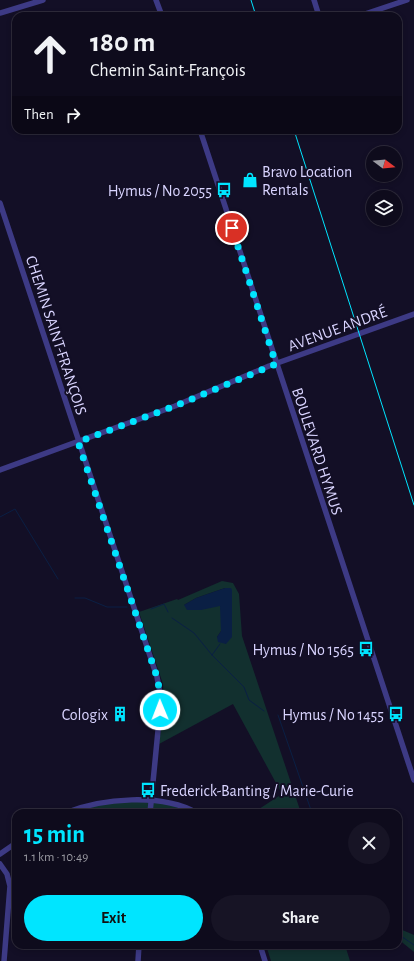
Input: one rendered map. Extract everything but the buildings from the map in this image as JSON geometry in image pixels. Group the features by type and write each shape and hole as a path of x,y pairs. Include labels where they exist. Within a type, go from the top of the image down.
{"street":[{"path":"0,13 43,0"},
{"path":"156,0 160,12"},
{"path":"314,0 318,12"},
{"path":"371,12 407,0"},
{"name":"BOULEVARD HYMUS","path":"201,134 414,780"},
{"name":"CHEMIN SAINT-FRANÇOIS","path":"0,203 157,677 160,693 150,809"},
{"name":"AVENUE ANDRÉ","path":"0,470 175,406 276,364 414,314"},
{"path":"76,809 112,800 171,803 190,809"},
{"path":"0,854 12,846"},
{"path":"0,864 8,877 10,886 4,961"},
{"path":"138,961 139,949"},
{"path":"261,949 265,961"}],"green space":[{"path":"222,581 233,583 239,594 242,636 300,809 259,809 282,794 233,704 159,744 164,706 163,684 139,612 177,599 178,600","holes":["225,588 226,644 217,637 221,631 222,608 220,606 184,605 196,598"]},
{"path":"112,801 171,803 187,809 81,809"},
{"path":"402,930 414,935 414,952 402,942"},
{"path":"267,949 346,949 350,961 271,961"}],"water":[{"path":"225,588 231,588 232,590 232,637 226,644 218,642 217,637 221,631 220,606 201,610 187,610 184,605 196,598"}],"waterway":[{"path":"0,517 15,509 58,579"},
{"path":"75,598 85,598 107,607 127,607"},
{"path":"151,609 164,604 168,612"},
{"path":"172,618 194,633 212,655 244,687 249,700 264,711"},
{"path":"212,655 220,644"},
{"path":"278,715 311,809"},
{"path":"402,937 414,945"}],"tram line":[{"path":"251,0 255,12"},
{"path":"295,134 414,505"}],"place":[{"name":"Bravo Location Rentals","path":"250,180"},
{"name":"Hymus / No 2055","path":"224,190"},
{"name":"Hymus / No 1565","path":"366,649"},
{"name":"Cologix","path":"120,714"},
{"name":"Hymus / No 1455","path":"396,714"},
{"name":"Frederick-Banting / Marie-Curie","path":"148,790"}],"route":[{"path":"160,710 160,693 157,677 78,442 175,406 268,366 276,364 232,228"}]}
